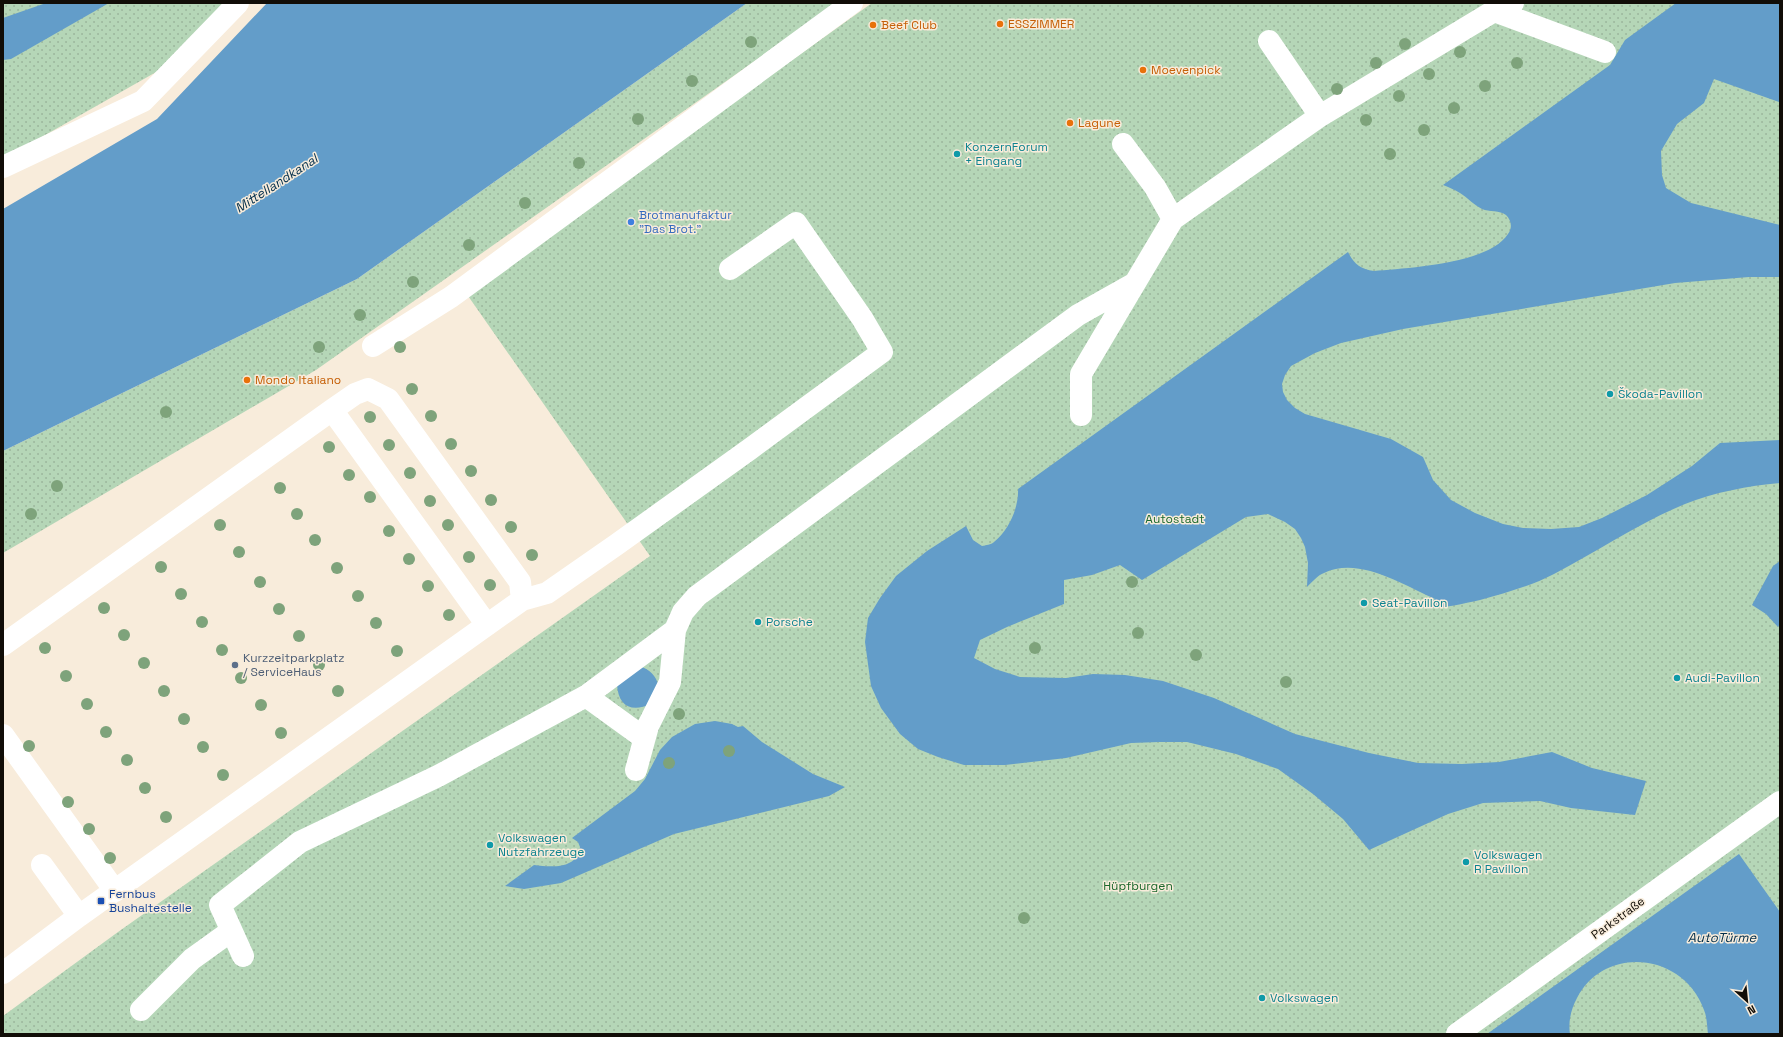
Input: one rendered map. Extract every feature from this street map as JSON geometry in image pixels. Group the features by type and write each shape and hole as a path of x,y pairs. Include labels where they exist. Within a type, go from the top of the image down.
{"street":[{"path":"3,167 143,101 238,3"},
{"path":"373,346 451,297 852,3"},
{"path":"1081,415 1081,374 1173,219 1320,116 1501,6 1605,52"},
{"path":"1269,41 1320,116"},
{"path":"1124,144 1155,187 1173,219"},
{"path":"3,973 79,916 522,600 547,592 744,454 882,352 862,318 796,223 730,270"},
{"path":"636,770 648,726 670,682 675,630 683,612 704,591 1078,315 1135,283"},
{"path":"3,645 332,410 355,394 368,389 388,399 520,582 522,600"},
{"path":"332,410 487,625"},
{"path":"243,956 220,905 300,842 438,776 586,696 675,630"},
{"path":"586,696 644,738"},
{"path":"3,735 115,891"},
{"name":"Parkstraße","path":"1457,1034 1780,802"},
{"path":"42,865 79,916"},
{"path":"141,1010 192,959 231,930"}],"green space":[{"path":"3,3 226,3 165,67 3,159"},
{"path":"747,3 837,3 316,370 3,553 3,451 357,279"},
{"name":"Autostadt","path":"872,3 1780,3 1780,1034 3,1034 3,1016 118,932 650,556 466,293"}],"water":[{"path":"46,3 109,3 11,59 3,60 3,18"},
{"name":"Mittellandkanal","path":"267,3 747,3 357,279 3,451 3,209 157,119"},
{"path":"1676,3 1780,3 1779,102 1714,79 1704,103 1677,124 1661,151 1662,175 1666,188 1691,203 1780,225 1780,277 1749,277 1675,283 1403,329 1341,343 1315,353 1291,366 1285,375 1282,384 1283,392 1287,400 1295,408 1305,414 1391,439 1423,457 1433,480 1451,500 1475,513 1503,524 1523,528 1551,529 1579,527 1602,518 1647,495 1692,466 1720,443 1780,440 1780,483 1732,490 1685,504 1651,520 1554,574 1536,582 1480,600 1437,608 1423,608 1435,599 1381,574 1366,570 1352,568 1338,569 1322,574 1307,587 1308,563 1305,547 1295,529 1285,522 1268,514 1246,517 1142,580 1120,565 1092,575 1064,580 1064,604 1007,627 980,640 974,658 995,669 1020,677 1066,678 1093,674 1125,675 1163,681 1214,698 1295,734 1369,753 1418,763 1462,764 1499,762 1552,752 1592,768 1646,781 1635,815 1571,808 1540,801 1483,803 1448,814 1369,850 1343,819 1313,794 1278,769 1236,754 1187,742 1131,743 1066,758 1005,765 964,765 918,749 900,734 881,708 871,686 865,642 868,618 896,576 927,551 966,526 973,540 982,546 993,543 1004,531 1012,518 1017,503 1018,489 1348,252 1358,265 1365,269 1374,271 1446,263 1484,252 1498,244 1508,234 1511,226 1506,215 1501,212 1482,209 1460,193 1443,185 1610,65 1625,40"},
{"path":"1780,561 1780,624 1778,627 1766,614 1752,605 1773,566"},
{"path":"639,666 652,673 659,686 651,704 637,708 627,706 623,702 618,692 617,684"},
{"path":"715,721 732,724 738,727 743,726 762,742 813,774 845,787 829,796 674,834 561,883 524,889 505,886 534,865 555,866 569,863 574,860 580,847 578,842 572,838 635,791 645,779 660,750 672,737 695,724"},
{"name":"AutoTürme","path":"1739,854 1780,912 1779,1034 1708,1034 1705,1013 1694,991 1680,976 1662,967 1644,962 1624,963 1606,969 1590,981 1577,998 1573,1007 1570,1016 1570,1034 1487,1034"}],"place":[{"name":"ESSZIMMER","path":"1000,24"},
{"name":"Beef Club","path":"873,25"},
{"name":"Moevenpick","path":"1143,70"},
{"name":"Lagune","path":"1070,123"},
{"name":"KonzernForum + Eingang","path":"957,154"},
{"name":"Brotmanufaktur \"Das Brot.\"","path":"631,222"},
{"name":"Mondo Italiano","path":"247,380"},
{"name":"Škoda-Pavillon","path":"1610,394"},
{"name":"Seat-Pavillon","path":"1364,603"},
{"name":"Porsche","path":"758,622"},
{"name":"Kurzzeitparkplatz / ServiceHaus","path":"235,665"},
{"name":"Audi-Pavillon","path":"1677,678"},
{"name":"Volkswagen Nutzfahrzeuge","path":"490,845"},
{"name":"Volkswagen R Pavillon","path":"1466,862"},
{"name":"Fernbus Bushaltestelle","path":"101,901"},
{"name":"Volkswagen","path":"1262,998"}],"park label":[{"name":"Hüpfburgen","path":"1138,886"}]}
